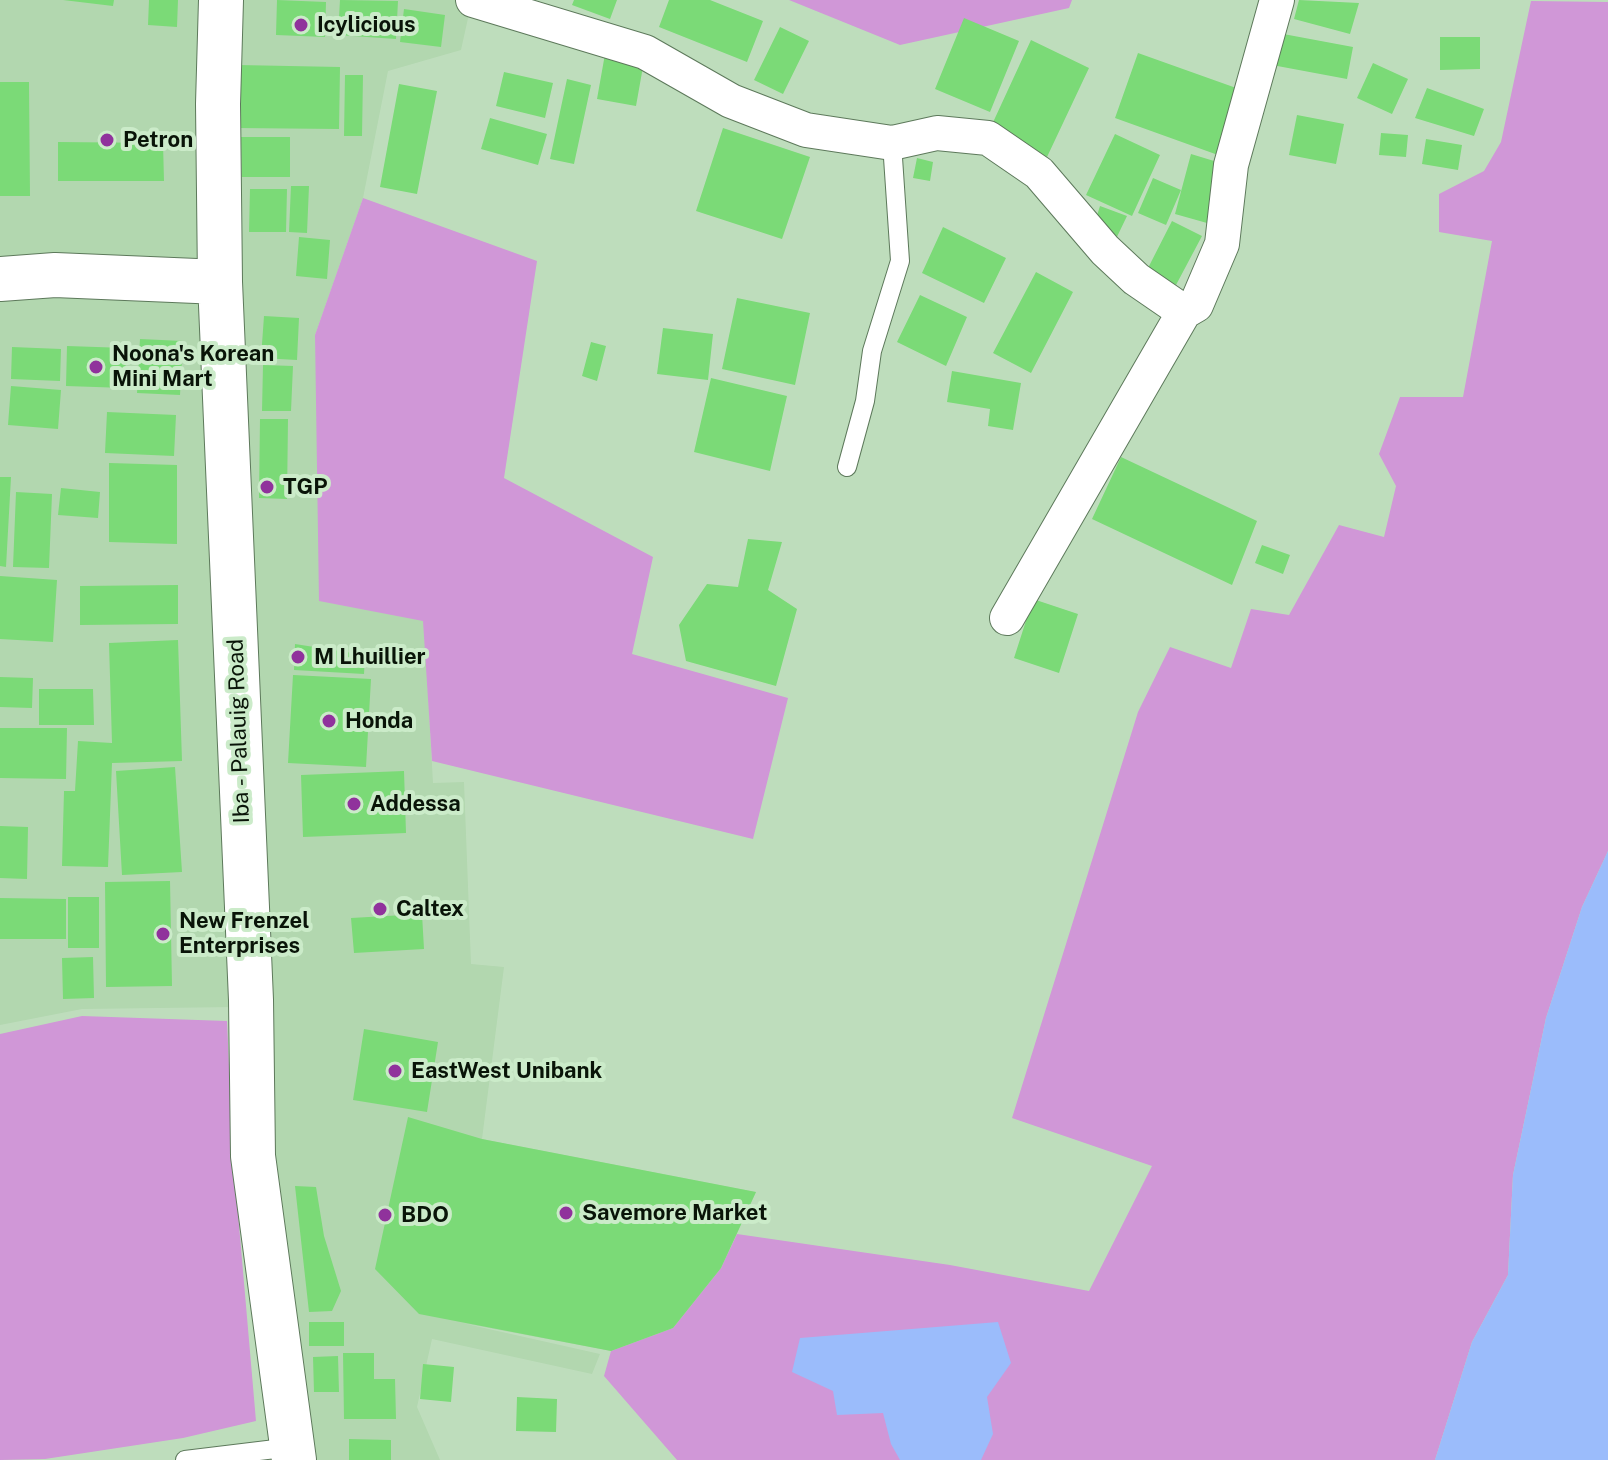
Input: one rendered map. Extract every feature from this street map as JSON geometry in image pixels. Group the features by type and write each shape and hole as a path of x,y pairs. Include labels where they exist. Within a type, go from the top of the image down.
{"main road":[{"name":"Iba - Palauig Road","path":"221,0 218,104 220,282 251,1000 253,1156 293,1453"},
{"path":"0,279 55,275 220,282"}],"street":[{"path":"473,0 645,52 731,101 806,130 892,143 937,133 988,138 1039,173 1115,260 1136,279 1184,312"},
{"path":"1007,618 1184,312 1196,305 1222,244 1231,165 1277,0"}],"lane":[{"path":"847,467 865,401 872,351 900,261 892,143"},
{"path":"185,1460 293,1453"}],"shaded area":[{"path":"0,0 472,0 461,50 388,71 363,198 315,335 424,621 433,783 464,782 471,964 504,967 482,1139 756,1192 721,1268 673,1328 611,1351 462,1323 600,1354 592,1374 432,1339 417,1407 440,1460 280,1460 236,1007 82,1009 0,1025"},
{"path":"789,0 1072,0 1069,8 900,45"},
{"path":"1531,1 1608,2 1608,851 1582,907 1546,1018 1513,1175 1508,1275 1472,1342 1435,1460 677,1460 604,1376 611,1351 673,1328 721,1268 737,1234 950,1265 1089,1291 1152,1166 1012,1118 1138,712 1170,647 1231,668 1251,609 1289,615 1339,525 1384,537 1396,486 1379,454 1400,397 1463,397 1492,241 1439,232 1439,194 1484,171 1501,142"},
{"path":"363,198 537,261 504,478 653,557 632,654 788,698 753,839 432,761 423,621 319,601 315,335"},
{"path":"82,1016 227,1021 233,1156 256,1421 183,1438 45,1459 0,1460 0,1034"}],"water":[{"path":"1608,851 1608,1460 1435,1460 1472,1342 1508,1275 1513,1175 1546,1018 1582,907"},
{"path":"998,1322 1011,1363 987,1397 993,1434 981,1460 900,1460 891,1444 883,1413 837,1415 833,1391 792,1372 800,1338"}],"building":[{"path":"63,0 114,0 113,6"},
{"path":"149,0 178,0 177,27 148,25"},
{"name":"Icylicious","path":"277,0 326,2 325,37 276,35"},
{"path":"340,0 398,1 396,39 338,35"},
{"path":"574,0 617,0 610,19 572,5"},
{"path":"669,0 710,0 763,21 747,62 659,27"},
{"path":"1299,0 1359,3 1350,34 1294,19"},
{"path":"404,9 445,15 441,47 400,42"},
{"path":"964,18 1019,41 990,112 935,89"},
{"path":"780,27 809,41 783,94 754,80"},
{"path":"1278,33 1353,47 1347,79 1272,65"},
{"path":"1440,37 1480,37 1480,69 1440,70"},
{"path":"1031,40 1089,68 1047,157 989,131"},
{"path":"1138,53 1239,89 1218,155 1115,118"},
{"path":"605,54 644,61 636,106 597,99"},
{"path":"1373,63 1408,79 1392,114 1357,98"},
{"path":"238,65 340,67 339,129 237,128"},
{"path":"504,72 553,83 545,118 496,106"},
{"path":"345,75 363,75 362,136 344,136"},
{"path":"567,79 591,85 574,164 550,159"},
{"path":"0,82 29,82 30,196 0,196"},
{"path":"399,84 437,91 417,194 380,187"},
{"path":"1427,88 1484,109 1474,136 1415,118"},
{"path":"1297,115 1344,124 1336,164 1289,155"},
{"path":"490,118 547,134 538,165 481,149"},
{"path":"723,128 810,157 782,239 696,211"},
{"path":"1381,133 1408,135 1406,157 1379,155"},
{"path":"1115,134 1160,155 1132,216 1086,195"},
{"path":"241,137 290,137 290,177 242,177"},
{"path":"1426,139 1462,145 1458,170 1422,164"},
{"path":"58,142 163,143 164,181 58,181"},
{"path":"1191,154 1224,164 1207,223 1175,214"},
{"path":"917,158 933,162 930,181 913,178"},
{"path":"1153,178 1181,190 1166,225 1138,213"},
{"path":"291,186 309,186 307,233 289,232"},
{"path":"250,189 287,189 286,232 249,232"},
{"path":"1100,206 1127,216 1114,243 1093,228"},
{"path":"1172,221 1202,236 1176,285 1147,270"},
{"path":"943,227 1006,258 984,303 922,273"},
{"path":"299,237 330,240 327,279 296,276"},
{"path":"1036,272 1073,292 1031,373 993,353"},
{"path":"920,295 967,317 946,366 897,342"},
{"path":"737,298 810,313 795,385 722,369"},
{"path":"264,316 299,318 297,360 261,358"},
{"path":"663,328 713,334 708,380 657,374"},
{"path":"140,339 183,341 180,395 137,393"},
{"path":"591,342 606,346 597,381 582,376"},
{"name":"Noona's Korean Mini Mart","path":"67,346 126,348 125,388 66,386"},
{"path":"12,347 61,349 60,381 11,379"},
{"path":"263,365 293,366 291,411 262,411"},
{"path":"952,371 1021,383 1013,430 988,426 990,409 947,402"},
{"path":"711,378 787,396 770,471 694,452"},
{"path":"11,386 61,390 58,429 8,425"},
{"path":"107,412 176,415 174,456 105,453"},
{"path":"260,419 288,419 287,499 259,498"},
{"path":"1121,457 1257,521 1232,585 1092,519"},
{"path":"109,463 177,465 177,544 109,542"},
{"path":"0,477 11,477 6,567 0,566"},
{"path":"61,488 100,492 98,518 58,515"},
{"path":"16,492 52,494 49,568 13,567"},
{"path":"748,539 782,542 768,590 797,609 776,686 686,661 679,625 707,584 738,587"},
{"path":"1262,545 1290,555 1283,574 1255,563"},
{"path":"0,576 57,580 53,642 0,639"},
{"path":"178,585 178,624 80,625 80,586"},
{"path":"1033,599 1078,614 1059,673 1014,658"},
{"path":"178,640 182,761 112,763 108,867 62,866 64,791 75,791 78,741 112,743 109,643"},
{"path":"295,644 365,655 364,674 294,670"},
{"name":"Honda","path":"293,675 371,679 366,767 288,763"},
{"path":"0,677 33,678 32,708 0,707"},
{"path":"39,689 93,689 94,725 39,725"},
{"path":"0,728 67,728 66,779 0,778"},
{"path":"175,767 182,872 122,875 116,771"},
{"name":"Addessa","path":"404,771 406,833 303,837 301,775"},
{"path":"0,826 28,827 27,879 0,878"},
{"path":"170,881 172,986 106,987 105,882"},
{"path":"68,897 99,897 99,948 68,948"},
{"path":"0,898 66,899 66,939 0,939"},
{"path":"422,914 424,949 354,953 351,918"},
{"path":"93,957 94,998 63,999 62,958"},
{"name":"EastWest Unibank","path":"364,1029 438,1042 427,1112 353,1100"},
{"name":"Savemore Market","path":"408,1117 482,1139 756,1192 721,1268 673,1328 611,1351 419,1314 375,1269"},
{"path":"295,1186 316,1187 324,1236 341,1291 332,1311 309,1312"},
{"path":"309,1322 344,1322 344,1346 309,1346"},
{"path":"343,1353 374,1353 374,1379 395,1379 396,1419 344,1419"},
{"path":"338,1356 339,1392 314,1392 313,1357"},
{"path":"423,1364 454,1367 451,1402 420,1399"},
{"path":"517,1397 557,1399 556,1432 516,1431"},
{"path":"349,1439 391,1440 391,1460 349,1460"}],"place":[{"name":"Icylicious","path":"301,25"},
{"name":"Petron","path":"107,140"},
{"name":"Noona's Korean Mini Mart","path":"96,367"},
{"name":"TGP","path":"267,487"},
{"name":"M Lhuillier","path":"298,657"},
{"name":"Honda","path":"329,721"},
{"name":"Addessa","path":"354,804"},
{"name":"Caltex","path":"380,909"},
{"name":"New Frenzel Enterprises","path":"163,934"},
{"name":"EastWest Unibank","path":"395,1071"},
{"name":"Savemore Market","path":"566,1213"},
{"name":"BDO","path":"385,1215"}]}
